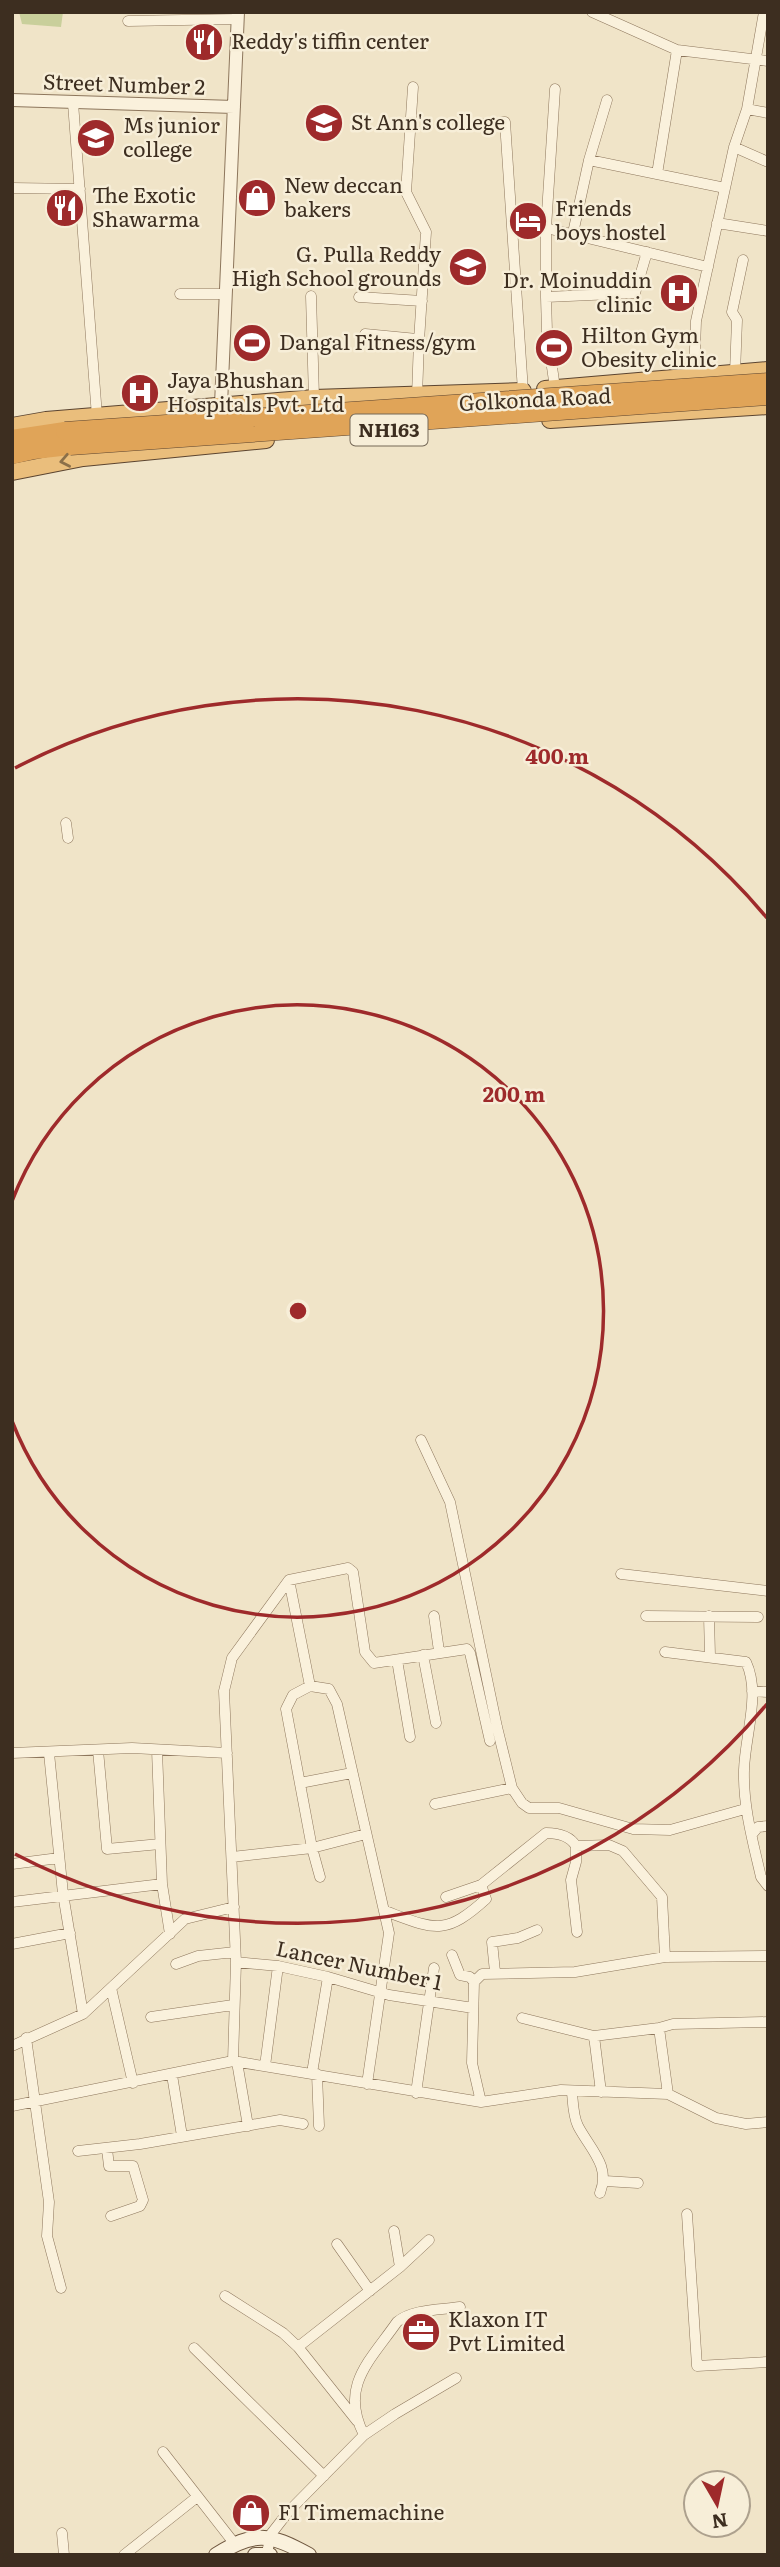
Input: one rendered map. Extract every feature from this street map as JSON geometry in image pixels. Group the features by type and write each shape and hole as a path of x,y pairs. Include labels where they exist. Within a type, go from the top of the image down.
{"highway":[{"name":"Golkonda Road","path":"12,426 46,420 314,398 523,391 768,370"},
{"path":"12,439 65,431 768,382"},
{"path":"459,393 460,425"},
{"path":"12,455 70,446 768,396"},
{"name":"Golkonda Road","path":"12,472 83,458 460,425 768,406"}],"main road":[{"path":"216,2555 234,2543 257,2536 309,2555"}],"street":[{"path":"592,12 609,16 677,50 768,61"},
{"path":"694,376 696,321 724,188 747,109 764,12"},
{"path":"128,21 238,16 221,405"},
{"path":"657,174 677,50"},
{"path":"413,87 406,192 426,232 417,396"},
{"path":"555,89 546,297 547,332 555,388"},
{"name":"Street Number 2","path":"12,100 234,107"},
{"path":"573,233 589,160 607,100"},
{"path":"73,103 97,416"},
{"path":"747,109 768,113"},
{"path":"483,124 505,122 523,391"},
{"path":"734,148 768,162"},
{"path":"589,160 724,188"},
{"path":"12,188 80,189"},
{"path":"717,223 768,231"},
{"path":"547,228 708,267"},
{"path":"546,297 635,293 647,252"},
{"path":"735,373 737,320 732,312 743,260"},
{"path":"180,294 226,294"},
{"path":"311,296 314,398"},
{"path":"359,297 422,301"},
{"path":"365,334 415,338 419,341"},
{"path":"66,824 68,838"},
{"path":"421,1440 453,1513 494,1715 512,1788 529,1808 559,1808 633,1829 670,1830 745,1809"},
{"path":"248,2126 234,2061 236,1957 224,1691 232,1658 289,1580 348,1568 353,1572 365,1652 374,1663 439,1651 467,1649 490,1741"},
{"path":"621,1574 768,1591"},
{"path":"289,1580 310,1685"},
{"path":"434,1615 439,1651"},
{"path":"646,1616 758,1616"},
{"path":"709,1616 710,1657"},
{"path":"664,1651 746,1662 751,1673 752,1691 744,1769 745,1809 761,1877 768,1886"},
{"path":"423,1655 436,1723"},
{"path":"397,1660 410,1737"},
{"path":"320,1877 286,1709 293,1695 310,1685 329,1689 337,1704 389,1933 367,2084"},
{"path":"752,1691 768,1692"},
{"path":"12,1753 132,1748 228,1753"},
{"path":"98,1750 107,1849 160,1844"},
{"path":"157,1750 162,1884 170,1934"},
{"path":"48,1752 63,1894 83,2014"},
{"path":"300,1783 352,1773"},
{"path":"435,1804 512,1788"},
{"path":"752,1833 758,1827 768,1826"},
{"path":"446,1897 481,1885 546,1833 555,1833 575,1843 609,1845 623,1851 662,1897 665,1957"},
{"path":"232,1857 312,1848 366,1834"},
{"path":"575,1843 576,1862 570,1880 577,1931"},
{"path":"12,1864 59,1858"},
{"path":"12,1902 162,1884"},
{"path":"385,1916 427,1926 445,1927 470,1913 486,1899 481,1885"},
{"path":"12,2046 83,2014 186,1919 234,1907"},
{"path":"495,1972 492,1942 518,1938 537,1930"},
{"path":"12,1944 70,1933"},
{"path":"452,1955 460,1975 470,1976 474,1982 472,2063 481,2102"},
{"name":"Lancer Number 1","path":"176,1964 198,1956 236,1957 328,1977 382,1993 473,2008"},
{"path":"474,1982 482,1974 495,1972 575,1972 665,1957 768,1956"},
{"path":"265,2066 278,1966"},
{"path":"416,2093 434,1968"},
{"path":"318,2126 315,2073 328,1977"},
{"path":"111,1988 133,2083"},
{"path":"150,2017 233,2004"},
{"path":"522,2018 594,2036 673,2024 768,2022"},
{"path":"659,2028 668,2094"},
{"path":"594,2036 601,2092"},
{"path":"26,2038 49,2202 47,2236 61,2288"},
{"path":"12,2106 234,2061 481,2102 561,2090 668,2094 716,2118 746,2124 768,2122"},
{"path":"172,2075 182,2136"},
{"path":"572,2092 576,2123 600,2161 605,2181 600,2193"},
{"path":"78,2151 107,2149 280,2120 303,2124"},
{"path":"107,2149 109,2166 133,2166 143,2200 139,2206 111,2216"},
{"path":"605,2181 638,2183"},
{"path":"687,2214 697,2366 768,2362"},
{"path":"394,2231 400,2267"},
{"path":"298,2347 400,2267 429,2240"},
{"path":"337,2245 370,2291"},
{"path":"225,2296 283,2333 298,2347 357,2421 364,2435"},
{"path":"357,2421 354,2405 358,2378 397,2322 412,2314 460,2307"},
{"path":"194,2348 324,2476"},
{"path":"264,2554 271,2534 289,2511 364,2435 456,2378"},
{"path":"163,2452 234,2543"},
{"path":"124,2555 197,2497"},
{"path":"62,2533 64,2555"}],"green space":[{"path":"19,12 63,12 61,27 22,24"}],"place":[{"name":"Reddy's tiffin center","path":"204,42"},
{"name":"St Ann's college","path":"324,123"},
{"name":"Ms junior college","path":"96,138"},
{"name":"New deccan bakers","path":"257,198"},
{"name":"The Exotic Shawarma","path":"65,208"},
{"name":"Friends boys hostel","path":"528,221"},
{"name":"G. Pulla Reddy High School grounds","path":"468,267"},
{"name":"Dr. Moinuddin clinic","path":"679,293"},
{"name":"Dangal Fitness/gym","path":"252,343"},
{"name":"Hilton Gym Obesity clinic","path":"554,348"},
{"name":"Jaya Bhushan Hospitals Pvt. Ltd","path":"140,393"},
{"name":"Klaxon IT Pvt Limited","path":"421,2332"},
{"name":"F1 Timemachine","path":"251,2513"}]}
